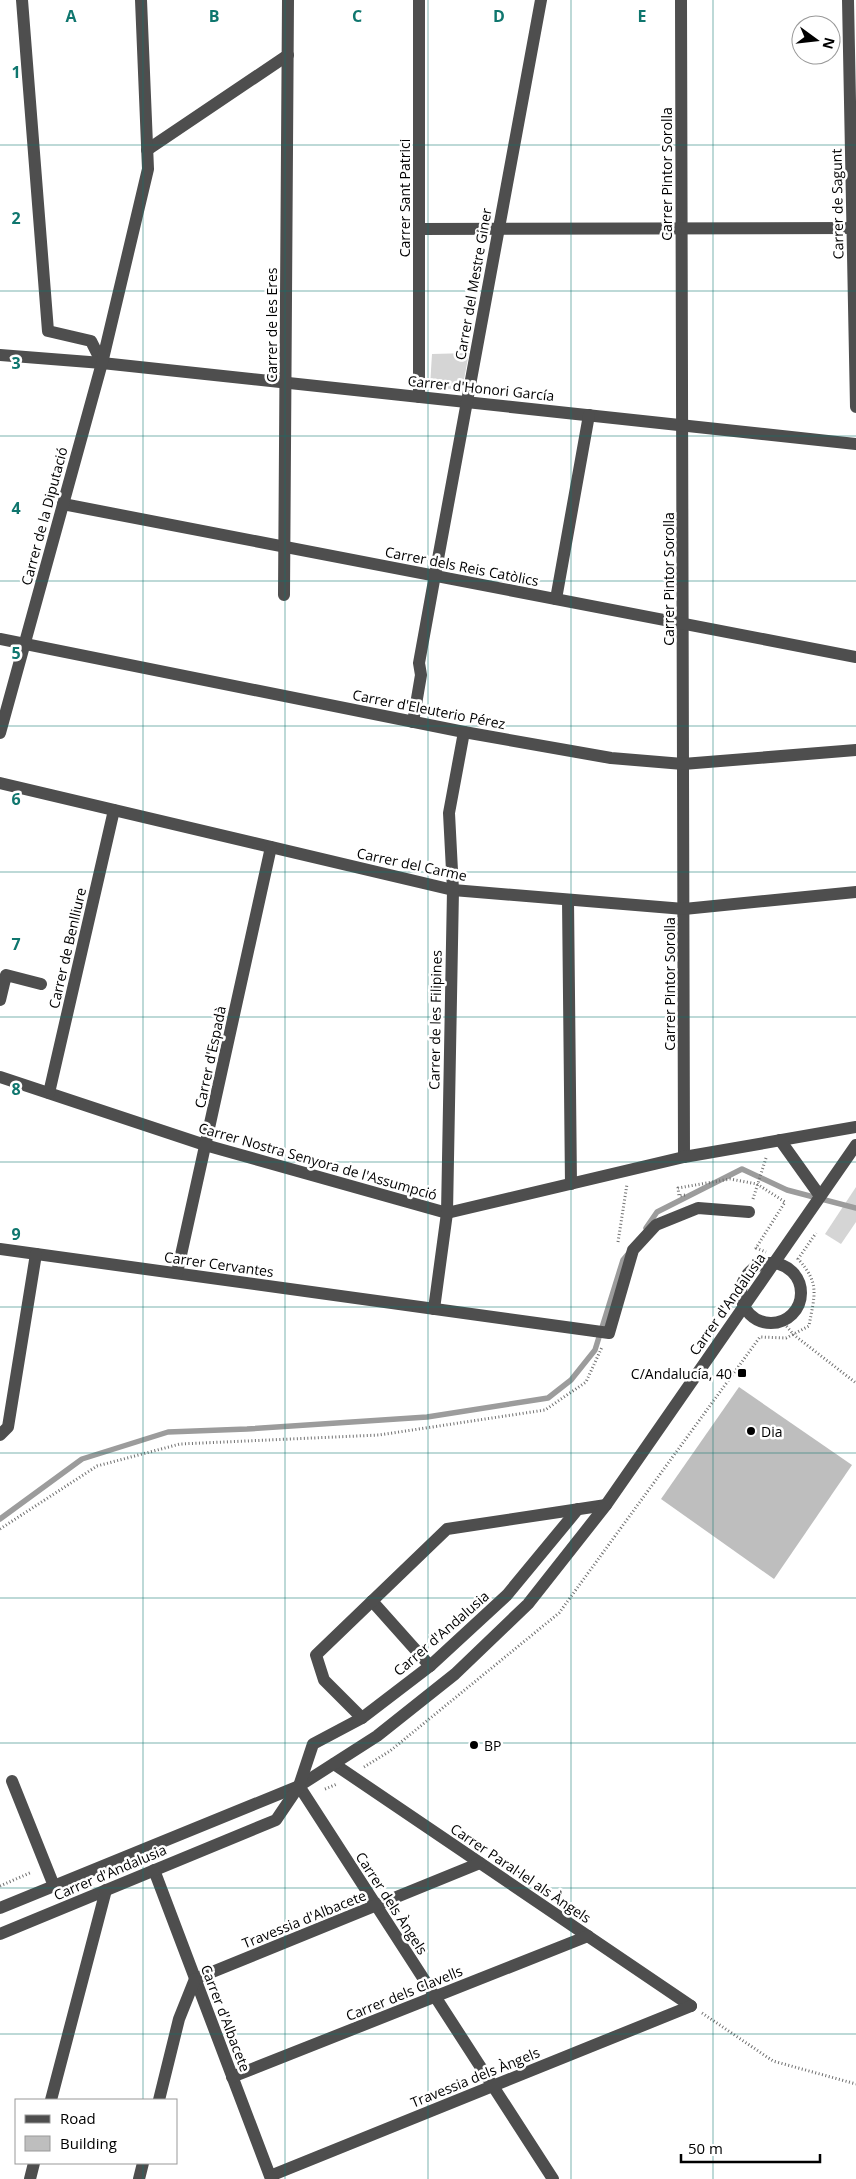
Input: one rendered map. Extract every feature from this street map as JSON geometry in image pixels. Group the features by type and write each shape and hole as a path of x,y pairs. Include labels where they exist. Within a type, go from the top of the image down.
{"street":[{"path":"28,0 21,0 48,331 91,341 102,363"},
{"name":"Carrer de la Diputació","path":"0,733 102,363 148,169 141,0"},
{"name":"Carrer de les Eres","path":"284,595 288,0"},
{"name":"Carrer Sant Patrici","path":"419,0 419,397"},
{"name":"Carrer del Mestre Giner","path":"413,722 421,675 420,663 435,576 540,0"},
{"name":"Carrer Pintor Sorolla","path":"681,0 684,1157"},
{"name":"Carrer de Sagunt","path":"848,0 854,228 856,407"},
{"path":"147,150 288,55"},
{"path":"419,229 854,228"},
{"name":"Carrer d'Honori García","path":"0,355 102,363 856,444"},
{"path":"556,599 589,415"},
{"name":"Carrer dels Reis Catòlics","path":"63,504 856,657"},
{"name":"Carrer d'Eleuterio Pérez","path":"0,639 25,642 464,732 611,758 683,764 856,750"},
{"name":"Carrer de les Filipines","path":"434,1309 447,1212 452,890 449,813 464,732"},
{"name":"Carrer del Carme","path":"0,783 452,890 684,909 856,892"},
{"name":"Carrer de Benlliure","path":"49,1093 114,810"},
{"name":"Carrer d'Espadà","path":"177,1273 271,847"},
{"path":"568,900 570,1184"},
{"path":"0,1000 6,975 41,984"},
{"name":"Carrer Nostra Senyora de l'Assumpció","path":"0,1077 206,1145 447,1212 684,1157 856,1127"},
{"path":"780,1140 820,1196"},
{"name":"Carrer d'Andalusia","path":"776,1260 856,1145"},
{"path":"609,1333 633,1250 656,1225 698,1208 749,1212"},
{"name":"Carrer Cervantes","path":"0,1249 609,1333"},
{"path":"0,1435 8,1427 36,1254"},
{"path":"776,1260 793,1273 801,1289 798,1308 792,1315 782,1321 766,1324 756,1320 744,1306 740,1294 747,1274 755,1268 776,1260"},
{"name":"Carrer d'Andalusia","path":"0,1908 299,1786 377,1736 462,1668 528,1604 606,1505 744,1306"},
{"path":"362,1718 324,1680 316,1655 447,1529 606,1505"},
{"name":"Carrer d'Andalusia","path":"0,1934 276,1820 299,1786 313,1744 362,1718 430,1666 506,1595 578,1509"},
{"path":"372,1601 430,1666"},
{"name":"Carrer Paral·lel als Àngels","path":"334,1764 691,2006"},
{"path":"12,1781 54,1886"},
{"name":"Carrer dels Àngels","path":"299,1786 491,2086 553,2179"},
{"name":"Travessia d'Albacete","path":"195,1979 376,1907 480,1863"},
{"name":"Carrer d'Albacete","path":"154,1870 270,2176"},
{"path":"51,2099 106,1890"},
{"name":"Carrer dels Clavells","path":"232,2077 588,1936"},
{"path":"159,2099 179,2019 195,1979"},
{"name":"Travessia dels Àngels","path":"270,2176 691,2006"},
{"path":"30,2179 34,2164"},
{"path":"139,2179 143,2164"}],"path":[{"path":"749,1212 763,1161 780,1140"},
{"path":"698,1208 696,1193 679,1196 678,1188 730,1179 757,1184 785,1202 756,1248 776,1260"},
{"path":"618,1247 627,1180"},
{"path":"782,1321 794,1336 856,1383"},
{"path":"0,1529 97,1466 180,1444 379,1435 545,1410 586,1382 609,1333"},
{"path":"1,1885 46,1866"},
{"path":"691,2006 773,2062 856,2084"}],"shaded area":[{"path":"469,353 462,390 430,387 432,354"},
{"path":"856,1187 856,1222 841,1244 825,1234"}],"building":[{"path":"739,1387 852,1465 774,1579 661,1499"}],"waterway":[{"path":"646,1228 657,1212 742,1169 787,1190 856,1208"},
{"path":"0,1519 82,1459 168,1432 247,1429 427,1417 548,1398 571,1380 595,1350 623,1260 628,1254"}],"place":[{"name":"C/Andalucía, 40","path":"742,1373"},
{"name":"Dia","path":"751,1431"},
{"name":"BP","path":"474,1745"}]}
